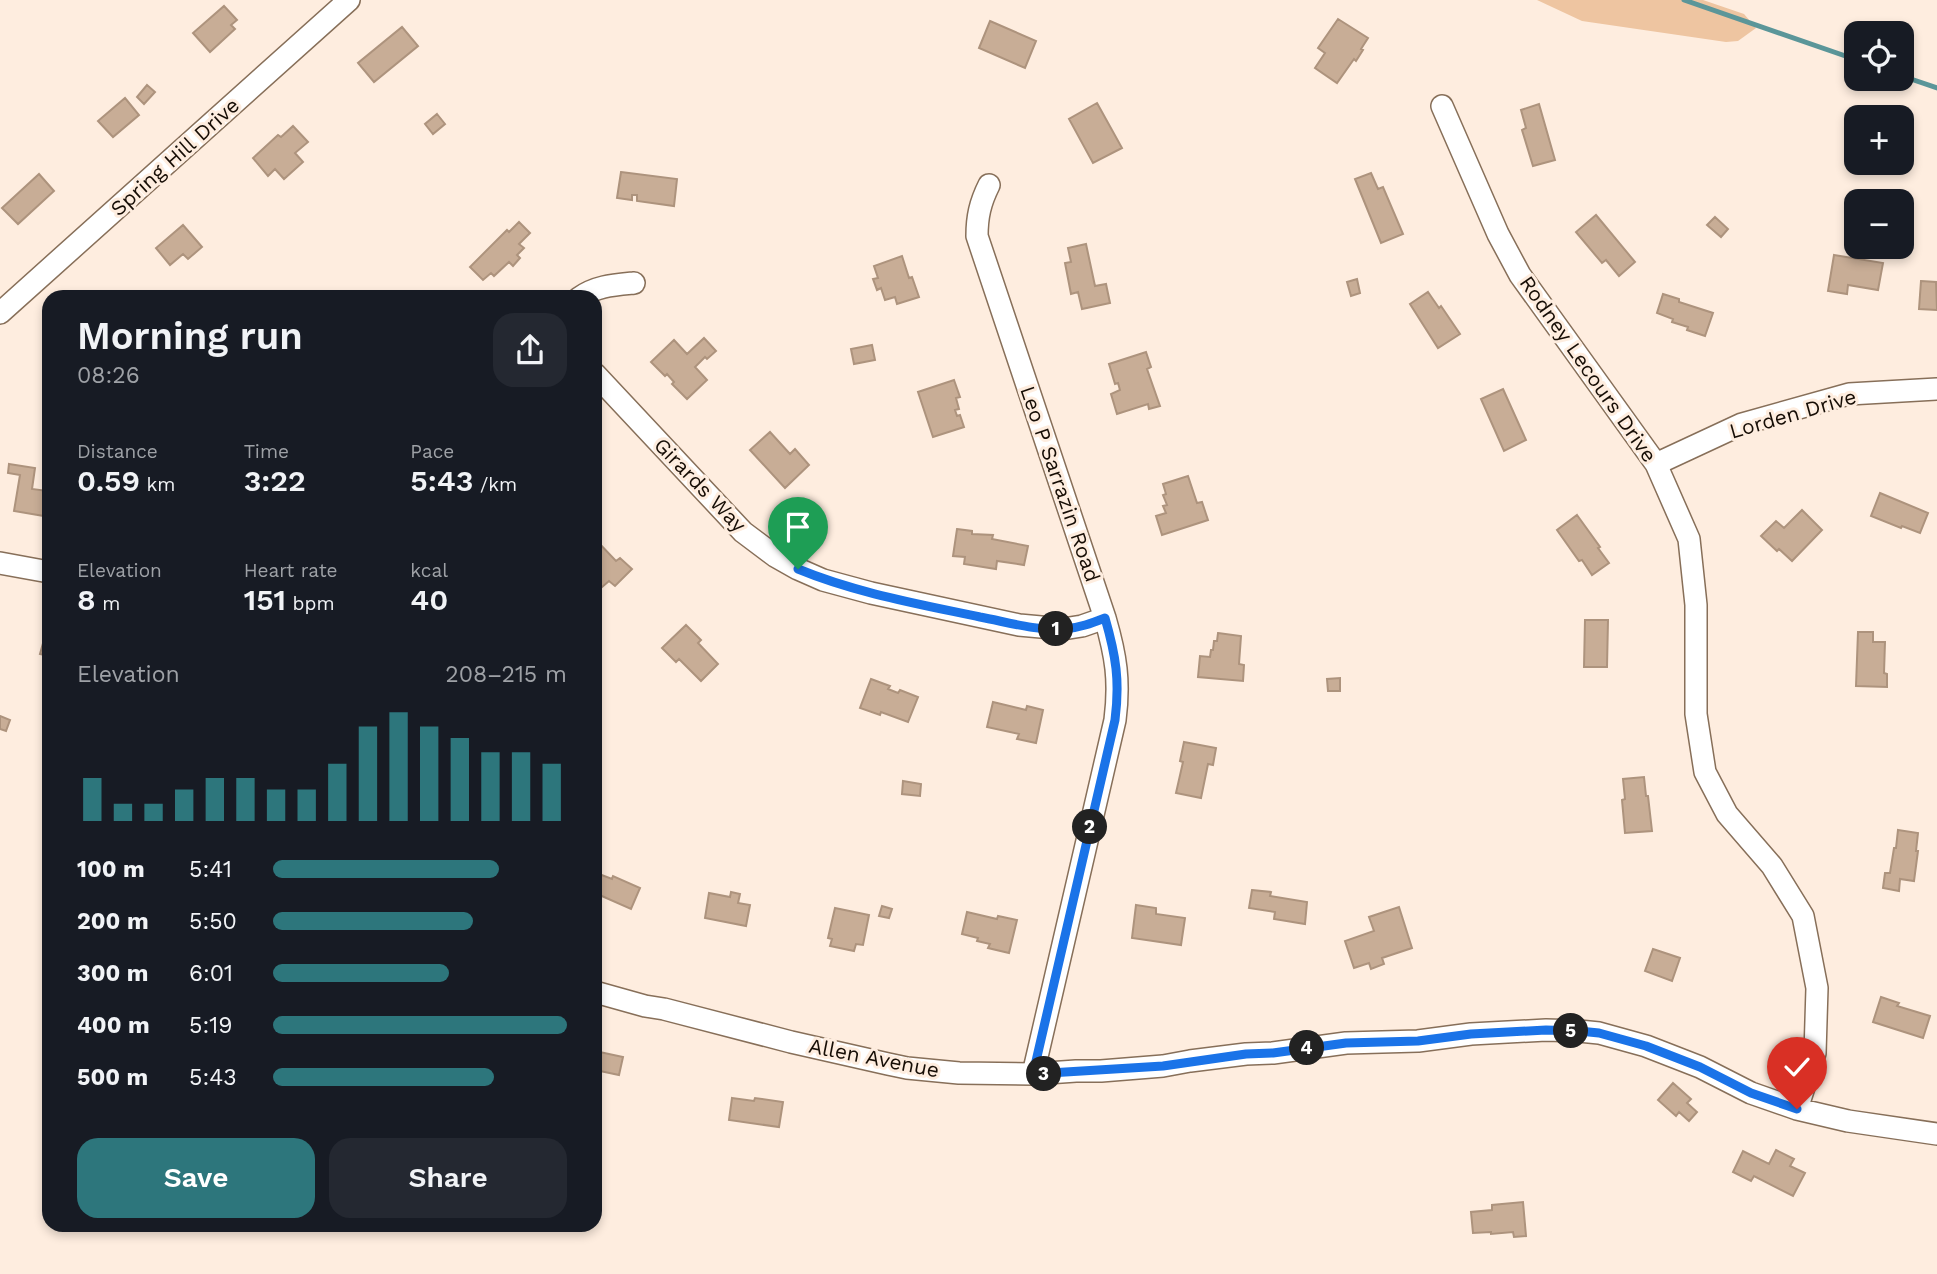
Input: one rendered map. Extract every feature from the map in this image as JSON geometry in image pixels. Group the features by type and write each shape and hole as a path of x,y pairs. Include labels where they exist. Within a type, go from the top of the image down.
{"street":[{"name":"Spring Hill Drive","path":"0,313 349,0"},
{"name":"Rodney Lecours Drive","path":"1443,106 1498,234 1520,275 1656,464 1689,539 1696,605 1696,714 1705,772 1727,814 1772,866 1803,916 1817,988 1815,1053 1797,1109"},
{"name":"Leo P Sarrazin Road","path":"989,185 976,218 976,236 1105,618 1118,670 1115,720 1033,1074"},
{"path":"591,290 608,285 634,283"},
{"name":"Girards Way","path":"602,381 744,532 775,556 798,569 823,580 871,593 1019,625 1063,629 1105,618"},
{"name":"Lorden Drive","path":"1656,464 1742,424 1849,394 1937,390"},
{"path":"0,563 42,571"},
{"name":"Allen Avenue","path":"602,994 907,1068 959,1073 1033,1074 1163,1066 1346,1043 1418,1041 1471,1034 1546,1030 1599,1033 1646,1046 1700,1067 1751,1093 1797,1109 1848,1121 1937,1134"}],"shaded area":[{"path":"1537,0 1703,0 1744,14 1756,28 1738,41 1726,42 1582,21"}],"building":[{"path":"224,6 237,20 231,25 235,29 210,52 193,33"},
{"path":"1338,19 1368,38 1356,61 1354,59 1337,83 1315,68 1325,53 1318,48"},
{"path":"990,21 1036,41 1025,68 979,48"},
{"path":"402,27 418,46 374,82 358,63"},
{"path":"147,85 155,92 144,104 137,97"},
{"path":"125,98 139,115 113,137 98,121"},
{"path":"1097,103 1122,148 1093,163 1069,119"},
{"path":"1539,104 1555,160 1533,166 1522,130 1526,128 1521,110"},
{"path":"437,114 445,124 433,134 425,124"},
{"path":"293,126 308,142 295,153 303,162 284,179 275,169 268,176 253,158 278,135 281,137"},
{"path":"621,172 677,179 674,206 637,201 637,195 632,195 632,200 617,198"},
{"path":"1371,173 1378,189 1383,187 1403,234 1381,243 1355,179"},
{"path":"39,174 54,191 18,224 2,208"},
{"path":"1596,215 1635,262 1619,276 1606,260 1602,263 1576,232"},
{"path":"1715,217 1728,229 1721,237 1707,225"},
{"path":"519,222 530,233 519,244 524,248 517,255 520,258 513,266 509,262 494,276 491,273 483,280 470,267 507,230 509,232"},
{"path":"183,225 202,247 188,259 183,254 170,265 156,248"},
{"path":"1086,244 1095,286 1106,284 1110,303 1082,309 1078,292 1071,294 1065,263 1071,262 1068,248"},
{"path":"1834,255 1844,257 1844,259 1883,263 1878,290 1848,285 1847,294 1828,291"},
{"path":"902,256 919,297 897,304 895,297 885,300 881,288 877,290 873,279 878,278 874,266"},
{"path":"1357,279 1360,293 1351,296 1347,282"},
{"path":"1921,281 1936,282 1937,310 1919,309"},
{"path":"1428,292 1460,334 1438,348 1410,304"},
{"path":"1663,294 1713,313 1705,336 1687,330 1688,327 1657,313"},
{"path":"704,338 716,351 695,367 707,380 687,399 672,384 674,382 667,374 665,376 651,362 674,340 687,354"},
{"path":"872,345 875,360 854,364 851,349"},
{"path":"1146,352 1151,367 1147,369 1160,406 1149,409 1148,404 1117,414 1111,394 1120,390 1118,383 1115,384 1109,364"},
{"path":"954,380 960,397 956,398 959,409 955,410 964,427 933,437 918,392"},
{"path":"1503,389 1526,440 1504,451 1481,399"},
{"path":"770,432 790,454 795,449 809,465 785,488 750,450"},
{"path":"9,464 35,468 32,489 42,490 42,516 14,511 20,475 8,473"},
{"path":"1188,476 1197,503 1202,502 1208,520 1162,535 1156,516 1166,513 1163,506 1167,505 1163,484"},
{"path":"1880,493 1928,513 1920,533 1871,516"},
{"path":"1802,510 1822,530 1792,561 1761,536 1776,521 1784,528"},
{"path":"1577,515 1609,563 1592,575 1557,530"},
{"path":"957,529 972,531 972,534 993,535 992,539 1028,546 1024,565 997,561 996,569 964,564 965,557 953,556"},
{"path":"602,546 616,561 620,558 632,569 615,586 609,581 602,587"},
{"path":"1585,620 1608,620 1607,667 1584,667"},
{"path":"686,625 701,640 698,643 718,664 701,681 679,659 676,662 662,648"},
{"path":"1858,632 1873,632 1873,642 1885,642 1884,673 1887,674 1887,687 1856,686"},
{"path":"1218,633 1241,636 1239,664 1244,665 1243,681 1198,677 1200,656 1210,657"},
{"path":"1340,678 1340,691 1328,691 1327,679"},
{"path":"871,679 890,686 888,689 898,693 900,690 918,697 908,722 860,708"},
{"path":"993,702 1026,710 1027,706 1043,710 1036,743 1017,739 1019,734 987,727"},
{"path":"0,716 10,720 6,731 0,729"},
{"path":"1184,742 1216,748 1213,765 1208,764 1201,798 1176,793 1183,762 1180,761"},
{"path":"1644,777 1652,831 1625,833 1623,779"},
{"path":"903,781 921,784 920,796 902,794"},
{"path":"1898,830 1918,833 1914,881 1900,879 1899,891 1883,888 1885,873 1890,873"},
{"path":"602,875 612,879 613,876 640,888 631,909 602,896"},
{"path":"1252,890 1307,902 1305,924 1274,919 1275,912 1249,908"},
{"path":"731,892 740,894 738,903 750,905 746,926 705,918 709,893 730,897"},
{"path":"1136,905 1156,908 1156,914 1185,918 1181,945 1132,938"},
{"path":"882,906 892,909 889,918 879,916"},
{"path":"1399,907 1412,948 1382,958 1384,964 1371,969 1369,963 1354,968 1345,941 1374,931 1369,917"},
{"path":"835,908 869,915 863,945 856,944 854,951 830,946 832,939 828,938"},
{"path":"967,912 997,919 998,916 1017,920 1009,953 988,948 990,944 962,934"},
{"path":"1653,949 1680,958 1672,981 1645,971"},
{"path":"1881,997 1899,1003 1897,1006 1930,1016 1923,1038 1873,1022"},
{"path":"602,1052 623,1057 619,1075 602,1071"},
{"path":"1673,1083 1691,1099 1687,1103 1697,1112 1689,1121 1679,1112 1676,1116 1658,1100"},
{"path":"732,1098 783,1102 779,1127 729,1120"},
{"path":"1776,1150 1794,1159 1790,1166 1805,1173 1793,1196 1754,1176 1751,1181 1733,1172 1743,1151 1769,1164"},
{"path":"1523,1202 1526,1236 1514,1237 1513,1232 1473,1233 1471,1212 1492,1210 1492,1205"}],"waterway":[{"path":"1684,0 1844,55"},
{"path":"1914,80 1937,88"}],"route":[{"path":"798,569 823,580 871,593 1019,625 1063,629 1105,618 1118,670 1115,720 1033,1074 1163,1066 1346,1043 1418,1041 1471,1034 1546,1030 1579,1031 1599,1033 1646,1046 1700,1067 1751,1093 1797,1109"}]}
